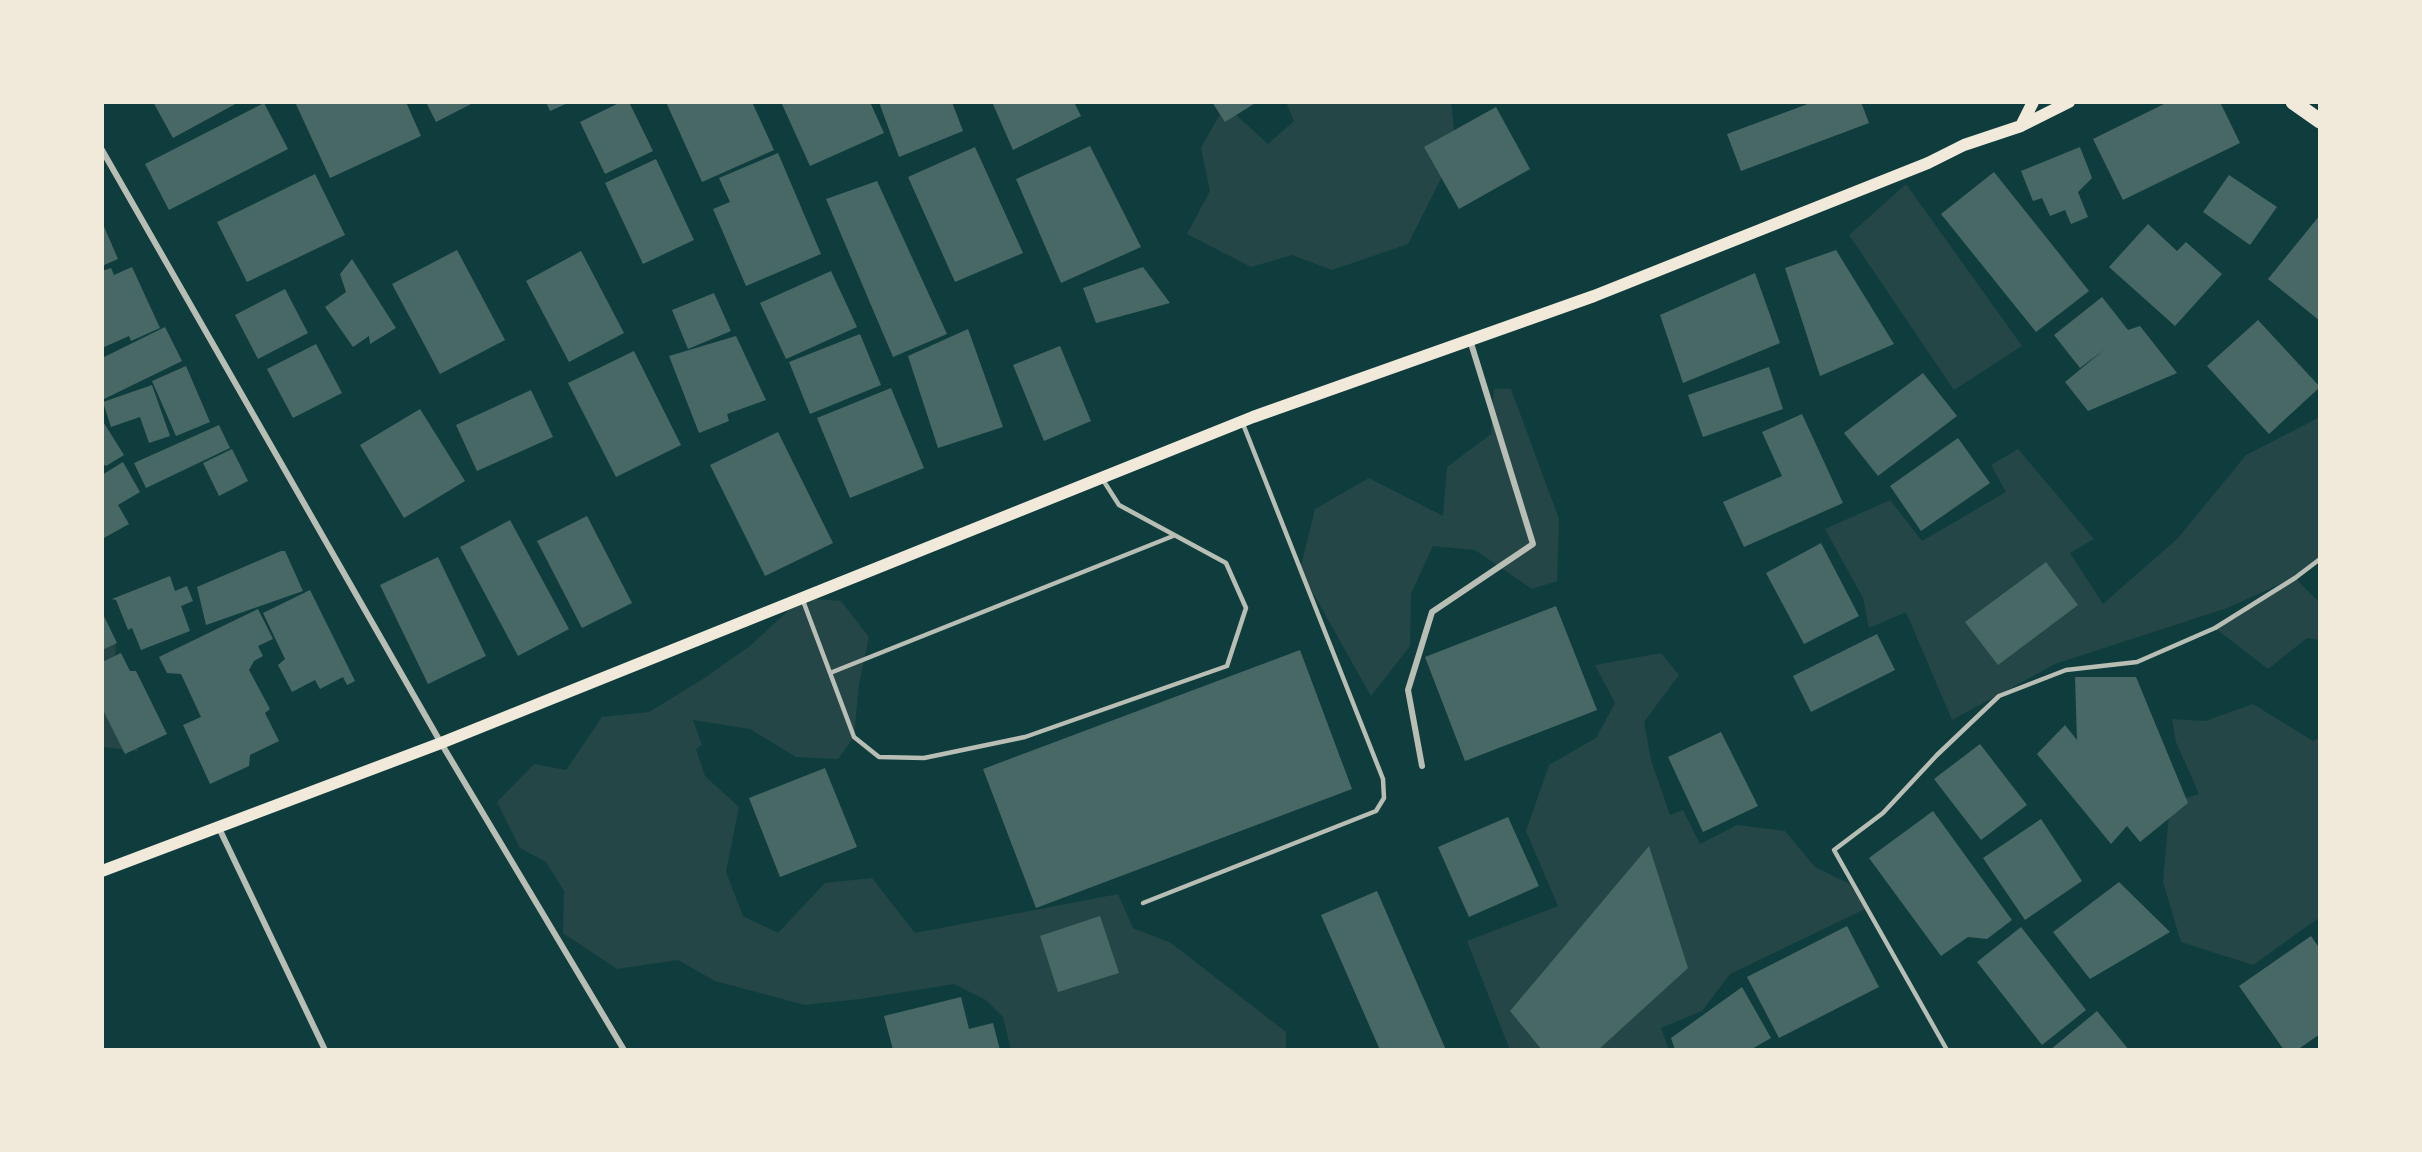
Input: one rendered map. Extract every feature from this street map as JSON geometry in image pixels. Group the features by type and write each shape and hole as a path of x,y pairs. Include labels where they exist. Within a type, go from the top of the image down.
{"main road":[{"path":"2021,126 2033,102"},
{"path":"102,871 218,825 441,743 1242,422 1594,296 1928,163 1964,145 2021,126 2069,102"},
{"path":"2293,102 2320,121"}],"street":[{"path":"102,150 441,743 624,1050"},
{"path":"1422,766 1408,690 1432,612 1533,544 1470,340"},
{"path":"218,825 325,1050"}],"lane":[{"path":"1143,903 1376,811 1384,798 1383,779 1242,422"},
{"path":"802,598 854,737 879,757 924,758 1025,737 1227,666 1246,608 1226,563 1119,505 1102,477"},
{"path":"830,673 1173,536"},
{"path":"1947,1050 1834,849 1883,813 1937,755 1999,696 2066,670 2138,662 2215,628 2295,578 2320,559"}],"shaded area":[{"path":"1286,102 1451,102 1456,149 1408,244 1332,270 1292,255 1251,267 1187,234 1210,191 1201,148 1225,105 1268,144 1294,121"},
{"path":"1906,184 2022,346 1954,390 1849,235"},
{"path":"1494,389 1511,389 1559,519 1557,581 1532,589 1475,550 1433,546 1411,594 1410,646 1371,696 1300,570 1315,509 1369,478 1443,516 1447,467 1491,434"},
{"path":"2320,417 2320,559 2295,578 2320,603 2320,640 2307,638 2268,669 2215,628 2289,580 2227,608 2055,664 1952,720 1906,612 1869,628 1863,598 1825,529 1890,500 1922,541 2006,492 1991,465 2018,449 2094,539 2070,553 2103,604 2178,538 2246,455"},
{"path":"802,598 841,601 869,637 859,684 854,737 838,759 796,757 750,729 693,720 702,745 696,749 705,776 739,807 726,872 743,916 778,933 825,883 872,878 915,933 1118,894 1133,928 1171,943 1286,1032 1286,1050 1252,1048 1252,1050 1011,1050 1003,1017 986,1000 954,984 805,1005 715,981 678,960 617,969 563,933 564,891 546,862 520,848 497,802 534,764 566,770 602,717 649,712 703,679 750,646"},
{"path":"102,636 116,645 114,681 138,751 102,747"},
{"path":"1661,653 1679,675 1644,722 1651,760 1670,815 1683,810 1700,844 1737,825 1785,831 1815,867 1850,884 1865,909 1730,974 1702,1011 1661,1028 1669,1050 1510,1050 1467,941 1558,906 1526,831 1549,765 1596,738 1615,703 1595,665"},
{"path":"2253,704 2313,741 2320,738 2320,917 2253,965 2181,942 2163,882 2170,803 2199,794 2176,742 2172,719 2205,721"}],"building":[{"path":"153,102 239,102 173,138"},
{"path":"295,102 406,102 421,136 330,178"},
{"path":"426,102 475,102 436,122"},
{"path":"546,102 570,102 550,111"},
{"path":"621,102 629,102 653,151 605,174 580,122"},
{"path":"666,102 752,102 774,150 702,182"},
{"path":"781,102 870,102 884,133 810,166"},
{"path":"879,102 952,102 963,131 899,157"},
{"path":"992,102 1074,102 1081,116 1013,150"},
{"path":"1212,102 1257,102 1225,122"},
{"path":"1813,102 1861,102 1869,123 1741,171 1727,134"},
{"path":"2168,102 2220,102 2240,143 2123,200 2093,139"},
{"path":"264,103 288,149 169,210 145,164"},
{"path":"1496,107 1530,169 1459,209 1424,147"},
{"path":"1090,146 1141,247 1061,283 1016,179"},
{"path":"975,147 1023,253 955,282 908,177"},
{"path":"2080,147 2092,178 2078,192 2088,217 2071,224 2065,210 2050,216 2042,198 2033,201 2021,171"},
{"path":"778,153 821,254 746,286 713,209 730,202 719,178"},
{"path":"656,159 694,240 643,264 605,183"},
{"path":"1994,172 2089,291 2036,332 1941,214"},
{"path":"315,174 345,235 247,282 217,222"},
{"path":"2229,175 2277,207 2250,245 2203,212"},
{"path":"877,181 947,334 893,357 826,199"},
{"path":"2320,215 2320,321 2268,279"},
{"path":"102,222 118,259 102,266"},
{"path":"2148,224 2177,251 2186,242 2222,274 2175,326 2109,267"},
{"path":"457,250 505,340 440,374 392,284"},
{"path":"1836,250 1894,344 1820,376 1785,268"},
{"path":"581,251 624,333 569,362 526,281"},
{"path":"352,259 396,328 370,344 369,336 353,347 325,307 346,292 340,274"},
{"path":"132,267 160,328 131,341 129,336 102,348 102,271 111,268 114,275"},
{"path":"1143,267 1170,303 1096,323 1083,288"},
{"path":"831,271 857,327 786,359 760,303"},
{"path":"1755,273 1780,343 1683,383 1660,315"},
{"path":"285,289 308,333 258,359 235,315"},
{"path":"714,293 731,331 688,349 672,310"},
{"path":"2102,297 2128,330 2140,326 2177,373 2088,411 2065,382 2105,349 2080,368 2054,335"},
{"path":"2258,320 2320,387 2269,434 2207,366"},
{"path":"165,327 182,361 102,400 102,358"},
{"path":"968,329 1003,427 938,448 908,356"},
{"path":"860,334 881,385 810,414 789,362"},
{"path":"736,336 766,400 727,414 729,421 699,433 669,356"},
{"path":"316,344 342,393 293,418 267,369"},
{"path":"1060,346 1091,421 1044,441 1013,365"},
{"path":"634,351 681,445 616,477 568,383"},
{"path":"186,366 210,422 176,436 152,381"},
{"path":"1769,367 1783,409 1703,437 1688,395"},
{"path":"1923,373 1957,416 1878,476 1844,433"},
{"path":"152,385 170,436 149,443 140,417 111,427 103,402"},
{"path":"891,388 924,468 850,498 817,418"},
{"path":"531,390 553,437 477,471 456,425"},
{"path":"420,409 465,481 404,518 360,445"},
{"path":"1802,414 1843,503 1744,547 1723,502 1782,476 1762,432"},
{"path":"102,420 124,455 106,466 102,464"},
{"path":"219,425 230,448 146,488 134,463"},
{"path":"778,432 833,543 765,576 710,465"},
{"path":"1958,438 1990,483 1921,531 1890,486"},
{"path":"232,449 248,481 219,496 203,463"},
{"path":"123,462 140,492 118,505 129,524 102,539 102,475"},
{"path":"587,516 632,603 582,628 537,541"},
{"path":"510,520 569,629 518,656 460,547"},
{"path":"1821,543 1859,616 1804,644 1766,573"},
{"path":"285,551 303,591 206,625 197,587"},
{"path":"438,557 486,656 428,684 380,585"},
{"path":"2046,562 2078,605 1998,665 1965,622"},
{"path":"170,576 175,591 187,586 193,601 181,606 190,631 141,650 132,628 128,630 116,600 112,599"},
{"path":"310,590 355,681 347,685 343,677 320,689 315,680 292,692 278,665 285,659 263,613"},
{"path":"1556,606 1597,710 1465,761 1425,657"},
{"path":"258,609 273,639 258,646 263,656 254,661 249,670 270,709 265,713 279,741 250,755 249,766 210,784 183,725 201,717 181,674 167,673 159,657"},
{"path":"102,612 117,643 102,650"},
{"path":"1877,634 1895,670 1811,712 1793,676"},
{"path":"1300,650 1352,789 1036,908 983,769"},
{"path":"121,653 130,671 136,671 167,734 125,754 102,708 102,662"},
{"path":"2075,677 2136,677 2188,803 2140,842 2127,826 2111,844 2037,754 2065,725 2077,740"},
{"path":"1721,732 1758,806 1703,832 1668,757"},
{"path":"1980,744 2027,805 1981,840 1934,779"},
{"path":"825,768 857,847 780,877 749,798"},
{"path":"1933,811 2012,920 1987,939 1968,937 1941,956 1869,858"},
{"path":"1508,817 1539,886 1469,917 1438,847"},
{"path":"2041,819 2082,881 2025,920 1983,858"},
{"path":"1649,846 1688,968 1598,1050 1542,1050 1510,1011"},
{"path":"2119,882 2170,932 2090,979 2053,932"},
{"path":"1377,891 1446,1050 1380,1050 1321,915"},
{"path":"1100,916 1119,973 1058,992 1040,936"},
{"path":"1847,926 1879,987 1779,1038 1747,977"},
{"path":"2021,927 2086,1010 2042,1045 1977,962"},
{"path":"2311,936 2320,949 2320,1034 2297,1050 2284,1050 2239,986"},
{"path":"1742,987 1771,1038 1750,1050 1675,1050 1671,1038"},
{"path":"961,997 969,1029 993,1023 1000,1050 893,1050 884,1016"},
{"path":"2097,1011 2129,1050 2050,1050"}]}
